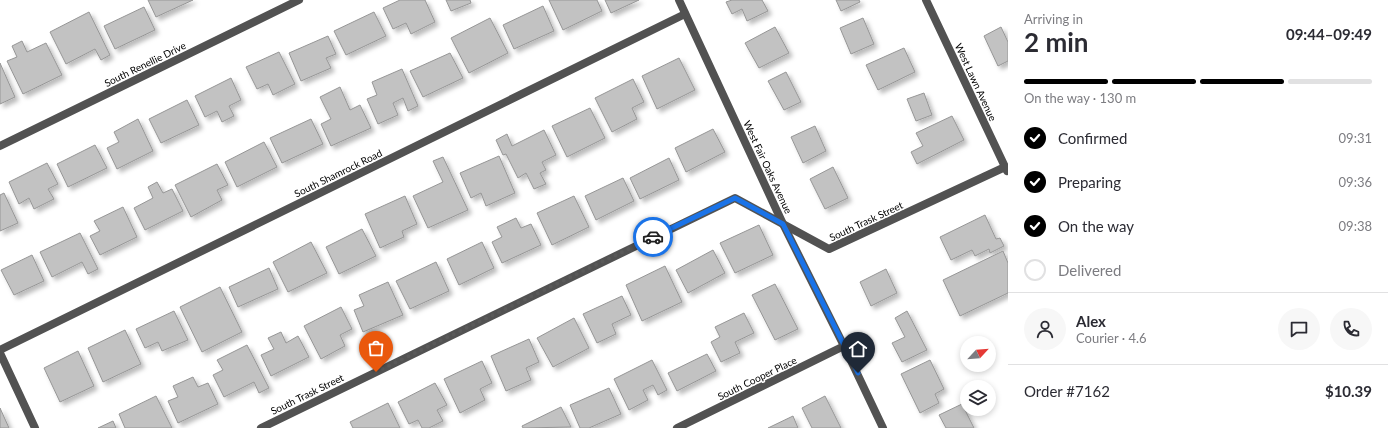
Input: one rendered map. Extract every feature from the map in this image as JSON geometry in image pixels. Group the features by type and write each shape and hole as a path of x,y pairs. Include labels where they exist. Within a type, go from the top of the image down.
{"street":[{"name":"South Renellie Drive","path":"0,146 299,0"},
{"name":"West Fair Oaks Avenue","path":"679,0 783,224 883,428"},
{"name":"West Lawn Avenue","path":"926,0 1007,170"},
{"name":"South Shamrock Road","path":"0,350 685,14"},
{"name":"South Trask Street","path":"261,428 735,198 829,250 1007,170"},
{"name":"South Cooper Place","path":"677,428 844,346"},
{"path":"0,353 35,428"}],"building":[{"path":"148,0 193,0 156,17"},
{"path":"400,0 425,0 435,22 411,34 406,23 393,29 383,8"},
{"path":"446,0 470,0 471,3 451,11"},
{"path":"549,0 597,0 602,11 563,30"},
{"path":"605,0 639,0 611,13"},
{"path":"732,0 762,0 768,11 747,21 742,9 732,14 726,2"},
{"path":"836,0 859,0 860,2 841,11"},
{"path":"543,6 554,31 514,49 503,25"},
{"path":"144,7 155,30 115,49 104,26"},
{"path":"89,12 110,55 101,60 95,49 66,64 50,32"},
{"path":"374,12 386,36 346,55 334,31"},
{"path":"490,18 508,53 469,73 451,38"},
{"path":"863,18 874,44 851,54 840,28"},
{"path":"775,27 789,53 759,68 745,43"},
{"path":"1001,27 1008,42 1008,61 998,66 984,36"},
{"path":"328,36 336,54 326,58 331,68 301,81 289,53"},
{"path":"22,41 27,52 46,43 62,75 23,94 7,61 17,57 12,46"},
{"path":"904,48 915,72 878,90 866,65"},
{"path":"279,52 295,84 273,95 268,84 257,89 246,67"},
{"path":"450,53 463,78 423,97 410,71"},
{"path":"679,58 695,90 657,109 642,76"},
{"path":"0,63 15,97 0,104"},
{"path":"402,69 418,106 408,111 403,98 393,103 398,115 378,124 367,99 377,95 372,82"},
{"path":"786,72 801,102 784,110 768,81"},
{"path":"231,78 241,100 229,106 234,116 222,122 217,111 205,117 195,96"},
{"path":"633,79 644,102 632,108 637,119 612,132 595,98"},
{"path":"340,87 350,110 360,105 371,128 331,146 321,124 331,119 320,97"},
{"path":"924,93 932,115 916,121 907,99"},
{"path":"187,100 199,125 161,143 149,119"},
{"path":"590,108 605,138 567,157 552,126"},
{"path":"952,116 964,140 917,164 911,152 923,146 916,133"},
{"path":"138,119 153,151 117,169 107,148 119,142 114,132"},
{"path":"311,119 323,144 282,163 270,138"},
{"path":"815,126 826,151 803,163 791,137"},
{"path":"713,129 725,152 686,172 675,148"},
{"path":"544,130 556,155 542,162 546,170 540,173 546,184 534,189 526,173 518,178 506,154 503,155 496,140 507,134 512,146"},
{"path":"264,142 277,167 237,187 225,162"},
{"path":"95,145 107,168 68,187 57,164"},
{"path":"499,156 515,193 486,206 481,193 471,198 460,173"},
{"path":"443,157 468,210 428,228 413,196 443,182 433,161"},
{"path":"669,158 679,180 640,199 630,178"},
{"path":"47,163 58,184 48,189 54,199 34,209 29,198 19,204 9,182"},
{"path":"217,164 228,185 217,190 222,200 191,217 175,185"},
{"path":"833,167 848,198 825,209 810,179"},
{"path":"623,178 634,201 596,220 585,196"},
{"path":"157,182 163,193 172,189 183,211 145,230 134,208 153,198 148,187"},
{"path":"4,193 18,223 0,231 0,195"},
{"path":"405,196 417,224 402,231 404,237 380,248 365,214"},
{"path":"574,196 589,227 552,245 537,213"},
{"path":"123,207 137,237 100,255 90,236 100,231 94,221"},
{"path":"985,215 996,239 1000,238 1004,246 990,253 989,249 975,256 972,250 951,260 940,237"},
{"path":"516,218 521,228 531,224 541,245 502,263 492,242 502,237 497,227"},
{"path":"759,225 773,255 735,273 720,243"},
{"path":"362,229 376,256 339,274 326,247"},
{"path":"80,233 98,269 88,274 82,262 52,277 40,252"},
{"path":"311,242 327,273 288,292 273,262"},
{"path":"482,242 494,268 459,285 447,259"},
{"path":"713,250 725,273 688,293 676,270"},
{"path":"1003,251 1008,263 1008,293 960,316 943,280"},
{"path":"32,255 44,281 14,295 1,270"},
{"path":"436,262 449,291 410,309 396,281"},
{"path":"665,266 682,302 642,321 626,285"},
{"path":"269,268 278,289 238,307 229,287"},
{"path":"886,269 897,293 871,306 860,282"},
{"path":"388,282 403,315 363,332 354,310 364,306 359,295"},
{"path":"775,284 798,329 775,340 752,295"},
{"path":"220,287 242,332 202,352 180,307"},
{"path":"622,296 631,315 612,324 616,334 597,343 583,314"},
{"path":"341,307 352,329 340,335 345,346 321,359 304,326"},
{"path":"174,311 188,340 162,351 158,342 145,348 136,329"},
{"path":"907,311 927,350 902,362 892,343 905,337 895,318"},
{"path":"744,313 754,333 735,342 740,353 721,362 711,342 720,337 715,327"},
{"path":"574,318 589,348 553,367 537,338"},
{"path":"125,330 141,364 103,382 88,348"},
{"path":"281,332 286,343 298,336 309,357 271,376 261,355 274,349 268,338"},
{"path":"529,339 539,362 526,368 531,380 506,391 491,356"},
{"path":"247,345 269,388 259,393 254,382 224,397 213,375 223,370 217,360"},
{"path":"78,351 94,386 60,402 44,368"},
{"path":"707,354 716,371 677,391 668,373"},
{"path":"652,360 667,390 658,395 653,385 643,390 648,400 629,410 614,379"},
{"path":"930,360 944,389 935,394 939,403 920,413 901,374"},
{"path":"482,361 492,383 480,389 485,400 460,413 444,379"},
{"path":"193,377 198,387 208,383 218,404 178,423 168,401 178,397 173,386"},
{"path":"435,383 447,405 437,410 443,421 429,428 422,428 418,420 409,424 398,402"},
{"path":"609,388 621,414 589,428 580,428 570,405"},
{"path":"156,396 172,428 125,428 119,414"},
{"path":"825,396 841,428 812,428 802,408"},
{"path":"388,403 400,428 353,428 350,422"},
{"path":"960,405 960,416 968,416 974,428 946,428 939,415"},
{"path":"561,407 571,427 523,428 522,426"},
{"path":"0,408 9,428 0,428"},
{"path":"793,416 798,428 768,428"},
{"path":"113,421 116,428 98,428"}],"way so far":[{"path":"376,372 653,237"}],"route":[{"path":"653,237 735,198 783,224 858,373"}]}
